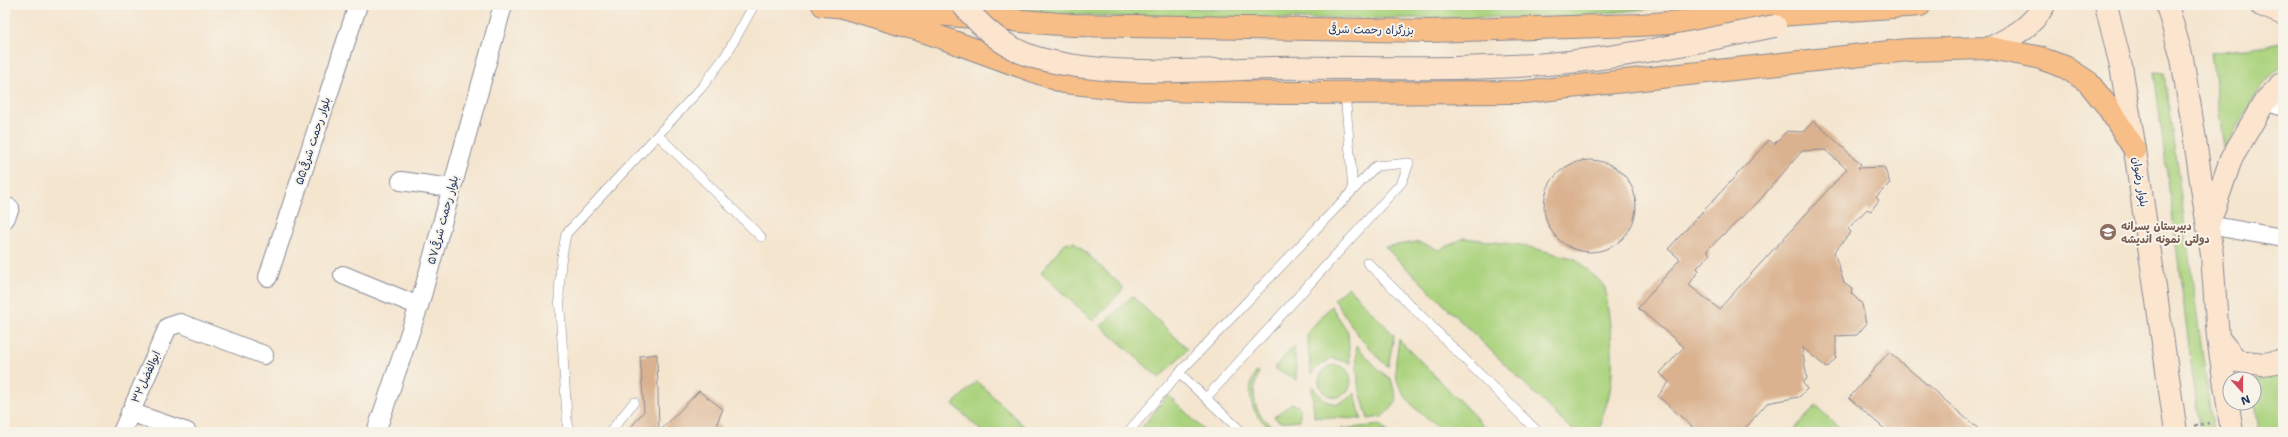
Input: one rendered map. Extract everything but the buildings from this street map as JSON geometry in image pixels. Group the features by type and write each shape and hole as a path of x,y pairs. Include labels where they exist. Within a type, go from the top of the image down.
{"highway":[{"name":"بزرگراه رحمت شرقی","path":"831,6 1072,25 1428,31 1639,25 1920,5"},
{"path":"831,6 929,33 1064,82 1129,89 1345,92 1524,92 1908,50 1990,48 2037,57 2064,67 2088,82 2108,107 2135,150"}],"main road":[{"path":"963,5 992,34 1035,57 1092,68 1150,70 1322,68 1433,69 1548,64 1613,56 1866,8"},
{"path":"1990,48 2016,35 2030,25 2044,5"},
{"name":"بلوار رضوان","path":"2106,5 2121,66 2135,150 2176,430"},
{"path":"2167,5 2182,58 2212,255"},
{"path":"2261,5 2283,14"},
{"path":"2231,426 2218,338 2212,255 2208,225 2231,159 2274,104 2283,83"},
{"path":"2218,338 2237,361 2263,364 2283,361"}],"street":[{"name":"بلوار رحمت شرقی۵۵","path":"268,277 358,5"},
{"name":"۵۷بلوار رحمت شرقی","path":"376,432 419,306 503,5"},
{"path":"401,181 451,188"},
{"path":"2208,225 2283,238"},
{"path":"343,275 419,306"},
{"name":"ابوالفضل۳۲","path":"122,432 168,327 172,324 180,323 264,355"},
{"path":"130,412 187,432"}],"lane":[{"path":"568,432 559,295 566,234 702,87 726,55 754,5"},
{"path":"1345,92 1353,190"},
{"path":"658,135 761,237"},
{"path":"1128,432 1179,373 1376,166 1409,163 1402,182 1206,398"},
{"path":"1367,262 1538,432"},
{"path":"1179,373 1242,432"},
{"path":"610,432 634,402"}],"path":[{"path":"2176,430 2231,426"}],"green space":[{"path":"983,5 1127,5 1214,9 1487,5 1684,5 1568,17 1167,20 984,9"},
{"path":"2283,43 2283,66 2263,84 2224,149 2211,53"},
{"path":"2154,72 2164,73 2213,432 2200,432"},
{"path":"1464,238 1521,245 1576,259 1605,286 1612,351 1612,377 1609,396 1601,426 1602,432 1574,432 1385,247 1416,242 1440,250"},
{"path":"1074,242 1124,288 1093,321 1041,273 1064,243"},
{"path":"1348,287 1394,335 1388,367 1360,338 1334,299"},
{"path":"1132,296 1188,349 1159,378 1101,326"},
{"path":"1331,306 1348,332 1350,363 1332,358 1318,367 1311,374 1307,333"},
{"path":"1399,339 1490,432 1443,432 1421,414 1403,393 1396,376"},
{"path":"1356,345 1380,371 1391,379 1397,401 1382,417 1368,419 1358,384"},
{"path":"1294,346 1297,380 1274,368"},
{"path":"1332,365 1338,365 1348,372 1351,381 1350,387 1344,394 1338,397 1332,397 1322,390 1319,384 1319,378 1326,368"},
{"path":"1257,371 1259,372 1254,393 1256,407 1259,413 1270,424 1268,426 1257,415 1251,401 1251,385"},
{"path":"2283,375 2283,432 2258,432 2255,411 2262,411 2262,379"},
{"path":"977,381 1030,432 982,432 953,404"},
{"path":"1312,386 1322,398 1332,403 1342,402 1355,393 1361,419 1314,417"},
{"path":"1168,395 1206,432 1138,432"},
{"path":"1292,403 1300,408 1300,420 1280,422 1274,417"},
{"path":"1816,406 1844,432 1792,432"},
{"path":"1380,425 1388,432 1341,432 1341,429"}],"place":[{"name":"دبیرستان پسرانه دولتی نمونه اندیشه","path":"2108,232"}]}
